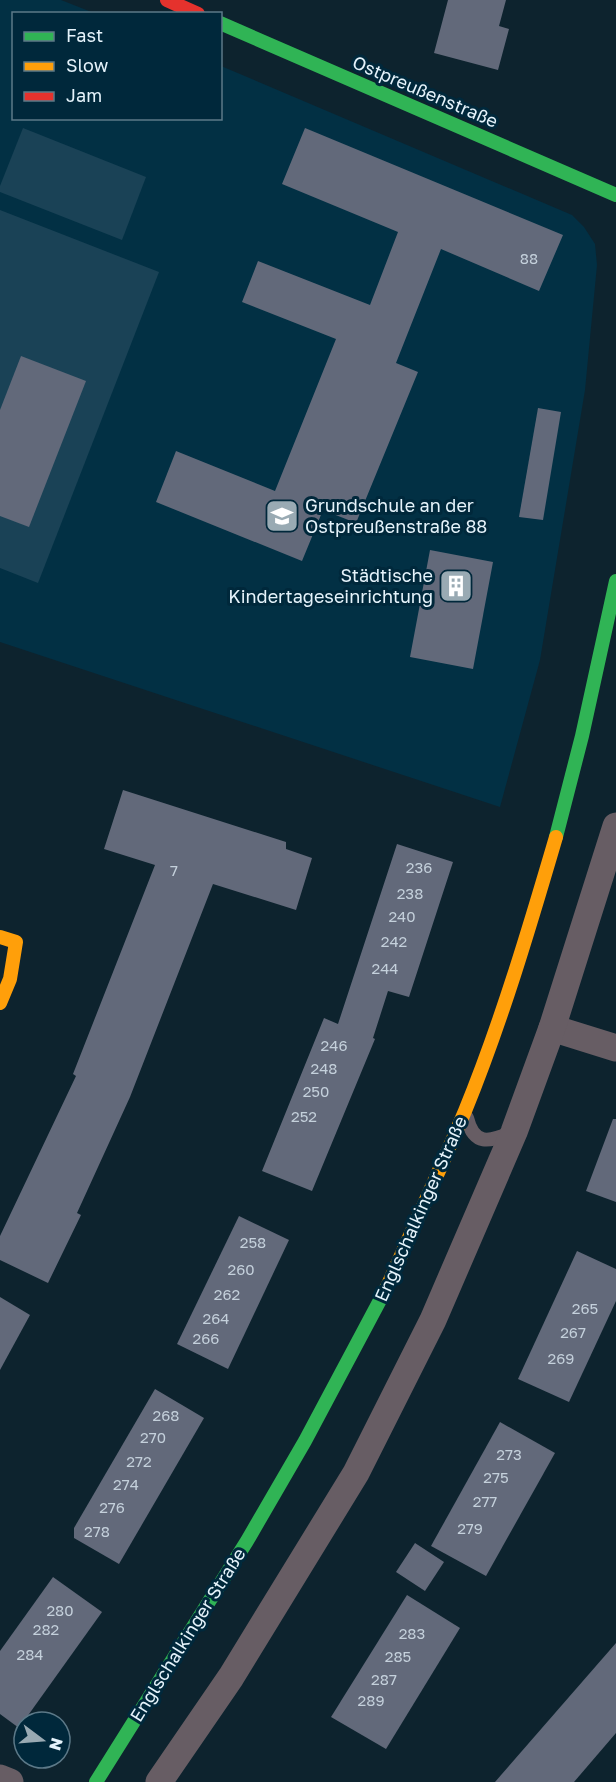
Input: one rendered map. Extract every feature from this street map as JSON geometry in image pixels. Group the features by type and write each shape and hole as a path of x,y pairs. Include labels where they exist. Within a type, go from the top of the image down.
{"street":[{"path":"166,0 193,12"},
{"name":"Ostpreußenstraße","path":"222,24 616,195"},
{"name":"Englschalkinger Straße","path":"96,1782 247,1541 305,1441 384,1294 465,1110 498,1021 537,902 582,736 616,581"},
{"path":"159,1782 231,1677 356,1473 434,1320 514,1132 552,1028 616,826"},
{"path":"0,937 16,942 10,979 0,1003"},
{"path":"552,1028 616,1048"},
{"path":"0,1778 10,1782"}],"lane":[{"path":"465,1110 470,1130 482,1140 493,1140 514,1132"}],"shaded area":[{"name":"Grundschule an der Ostpreußenstraße 88","path":"0,0 61,0 91,12 12,12 12,120 222,120 222,66 572,215 584,227 595,244 597,265 585,390 540,660 500,807 0,642"},
{"path":"23,128 146,177 122,240 0,192 0,186"},
{"path":"0,210 159,272 38,583 0,568"}],"building":[{"path":"448,0 506,0 499,26 509,29 498,70 434,53"},
{"path":"305,128 563,235 539,291 441,249 396,363 418,372 356,523 323,510 302,561 156,502 176,451 275,491 336,339 242,302 258,261 370,305 398,232 282,184"},
{"path":"21,356 86,381 29,527 0,516 0,410"},
{"path":"538,408 561,412 543,520 519,517"},
{"name":"Städtische Kindertageseinrichtung","path":"430,550 493,562 473,669 410,657"},
{"path":"123,790 286,842 286,849 312,858 296,910 213,884 130,1097 77,1213 81,1215 48,1283 0,1260 0,1236 76,1076 73,1074 155,865 104,849"},
{"path":"397,844 453,862 409,997 388,991 373,1038 375,1039 312,1191 262,1171 324,1018 338,1024"},
{"path":"613,1119 616,1119 616,1202 586,1191"},
{"path":"239,1216 289,1240 228,1369 177,1344"},
{"path":"577,1251 616,1269 616,1301 569,1402 518,1379"},
{"path":"0,1297 30,1315 0,1370"},
{"path":"155,1389 204,1418 119,1564 74,1538 74,1528"},
{"path":"500,1422 555,1453 486,1576 431,1546"},
{"path":"415,1543 444,1562 425,1591 396,1572"},
{"path":"53,1577 102,1612 32,1710 12,1710 12,1723 0,1714 0,1651"},
{"path":"407,1595 460,1628 386,1749 331,1717"},
{"path":"616,1643 616,1733 574,1782 495,1782"}],"traffic: fast":[{"path":"222,24 616,195"},
{"path":"556,837 582,736 616,581"},
{"path":"96,1782 247,1541 305,1441 387,1287"}],"traffic: slow":[{"path":"387,1287 456,1133 491,1044 556,837"},
{"path":"0,937 16,942 10,979 0,1003"}],"traffic: jam":[{"path":"167,0 194,12"}],"place":[{"name":"Grundschule an der Ostpreußenstraße 88","path":"282,516"},
{"name":"Städtische Kindertageseinrichtung","path":"456,586"}]}
